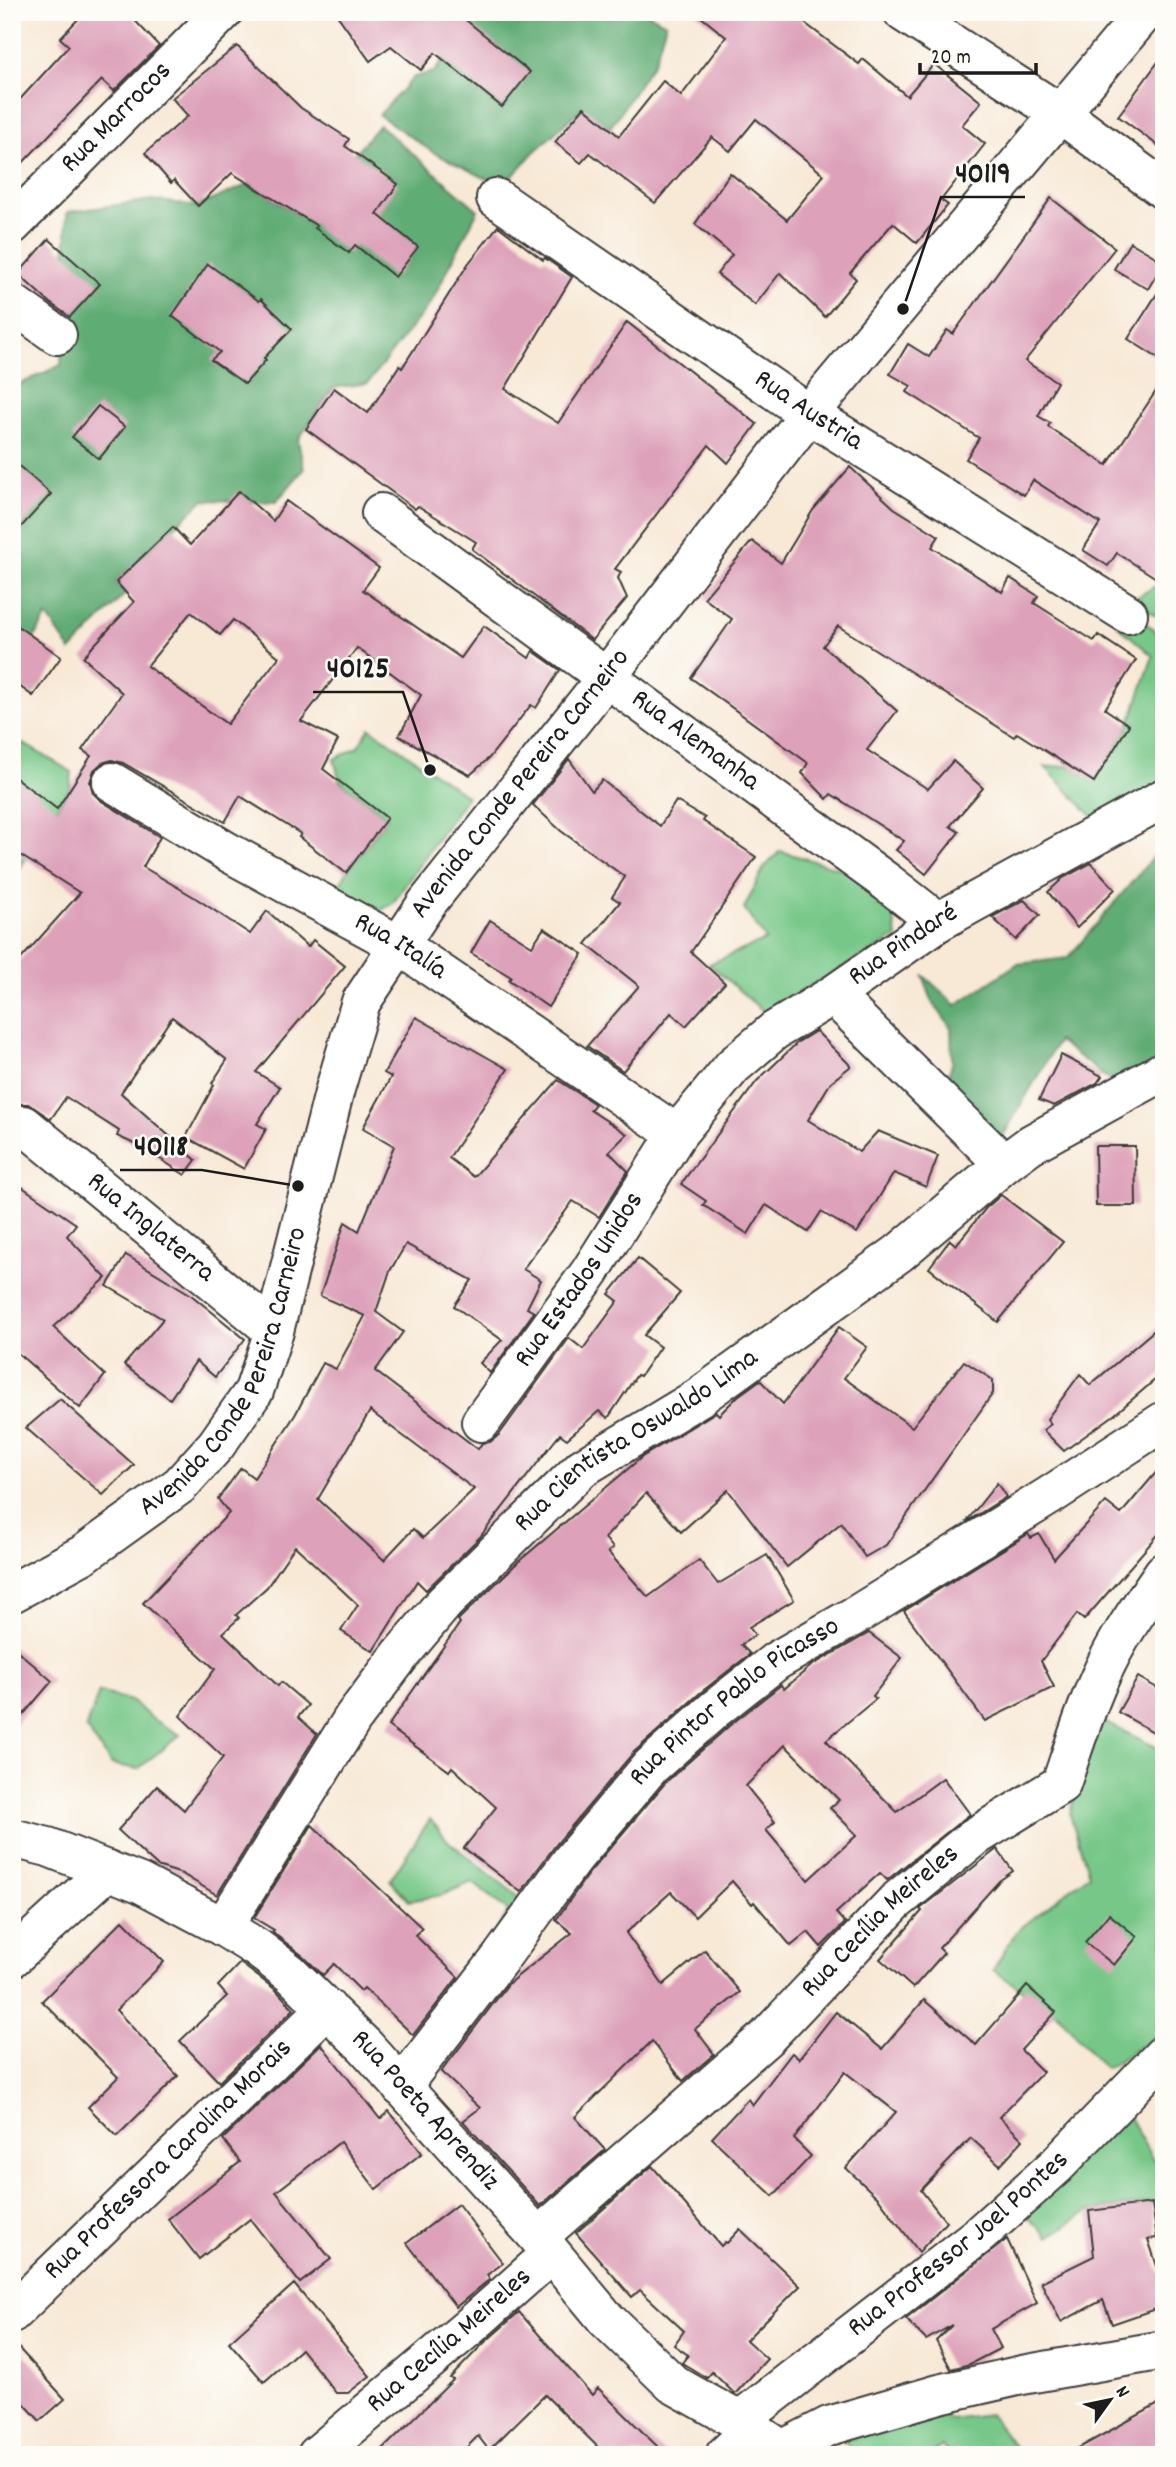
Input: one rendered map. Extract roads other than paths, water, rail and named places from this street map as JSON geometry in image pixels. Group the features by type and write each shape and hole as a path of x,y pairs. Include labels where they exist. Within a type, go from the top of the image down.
{"street":[{"name":"Rua Marrocos","path":"12,225 223,12"},
{"path":"903,12 1061,114 1164,190"},
{"name":"Avenida Conde Pereira Carneiro","path":"12,1592 84,1554 180,1485 216,1445 254,1391 274,1331 335,1089 361,1002 427,903 606,678 809,414 1145,12"},
{"name":"Rua Austria","path":"496,198 809,414 1128,614"},
{"path":"12,303 57,335"},
{"name":"Rua Alemanha","path":"381,513 938,922"},
{"name":"Rua Italía","path":"112,782 226,851 399,945 677,1135"},
{"name":"Rua Pindaré","path":"677,1135 733,1066 774,1031 833,995 938,922 1164,798"},
{"path":"833,995 1004,1164"},
{"name":"Rua Cientista Oswaldo Lima","path":"223,1927 353,1718 402,1653 444,1603 572,1477 582,1468 698,1398 899,1253 1031,1144 1164,1071"},
{"name":"Rua Inglaterra","path":"24,1125 274,1331"},
{"name":"Rua Estados Unidos","path":"481,1422 590,1272 677,1135"},
{"name":"Rua Pintor Pablo Picasso","path":"401,2087 571,1861 650,1766 715,1709 776,1661 858,1614 1049,1496 1164,1421"},
{"name":"Rua Cecília Meireles","path":"317,2455 469,2327 544,2246 767,2037 895,1902 973,1838 1061,1784 1077,1731 1103,1670 1164,1572"},
{"name":"Rua Poeta Aprendiz","path":"12,1838 48,1847 108,1870 181,1904 257,1948 290,1973 401,2087 607,2320 673,2384 757,2442"},
{"path":"12,1958 108,1870"},
{"name":"Rua Professora Carolina Morais","path":"12,2313 327,2008"},
{"name":"Rua Professor Joel Pontes","path":"757,2442 869,2318 980,2234 1057,2165 1164,2054"},
{"path":"757,2442 829,2426 1022,2375 1164,2350"}],"place":[{"name":"40119","path":"903,309"},
{"name":"40125","path":"430,770"},
{"name":"40118","path":"298,1186"}]}
